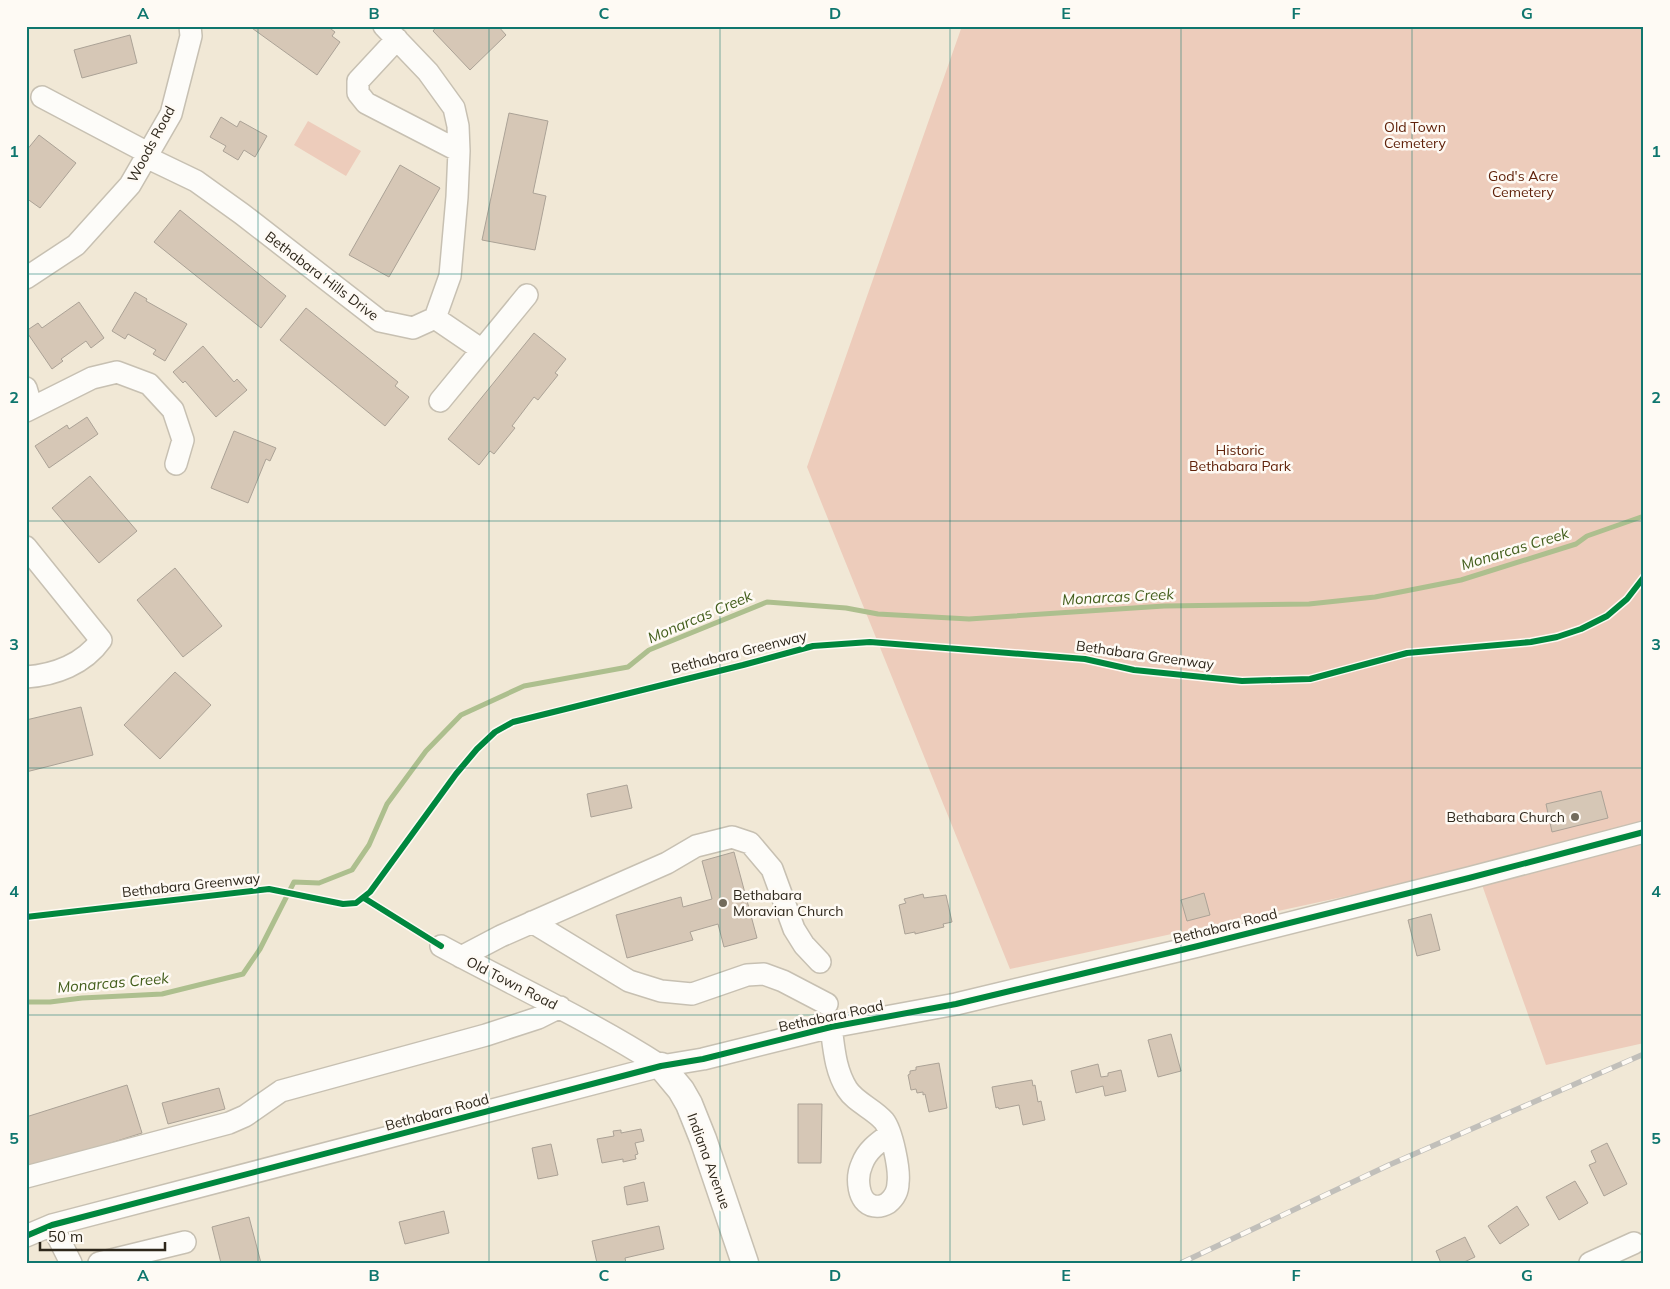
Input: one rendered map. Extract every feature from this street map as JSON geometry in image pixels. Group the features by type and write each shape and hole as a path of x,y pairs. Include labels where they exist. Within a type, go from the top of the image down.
{"main road":[{"name":"Indiana Avenue","path":"661,1066 682,1090 689,1104 703,1139 745,1263"}],"street":[{"name":"Woods Road","path":"26,278 76,245 130,185 171,114 191,36 190,26"},
{"path":"459,151 366,103 358,93 358,81 390,33 428,72 454,108 458,126 459,151 456,215 450,276 435,318 482,350"},
{"name":"Bethabara Hills Drive","path":"42,98 196,181 242,214 380,321 413,328 435,318"},
{"path":"440,401 527,295"},
{"path":"26,410 92,378 117,372 149,384 173,410 183,440 176,464"},
{"path":"26,388 29,398 26,410"},
{"path":"26,547 101,640 84,659 69,667 35,676 26,676"},
{"name":"Bethabara Road","path":"26,1236 52,1225 661,1066 703,1059 831,1027 956,1004 1469,878 1644,832"},
{"path":"461,957 501,936 667,863 696,846 732,837 750,843 772,869 794,929 804,945 820,962"},
{"path":"532,922 629,981 661,991 692,994 746,974 764,974 783,980 827,1004"},
{"name":"Old Town Road","path":"441,946 560,1007 661,1066"},
{"path":"26,1178 229,1123 245,1116 281,1091 486,1035 538,1018 560,1007"},
{"path":"831,1027 836,1064 847,1090 884,1122 890,1134"},
{"path":"52,1225 71,1263"},
{"path":"98,1263 185,1242"},
{"path":"1590,1263 1634,1243"}],"green space":[{"name":"Historic Bethabara Park","path":"962,26 1644,26 1644,1043 1546,1065 1476,868 1010,969 807,467"},
{"path":"308,121 361,151 346,176 294,145"}],"building":[{"path":"249,26 327,26 335,32 332,36 340,42 317,75"},
{"path":"437,26 498,26 506,35 470,70 433,31"},
{"path":"130,35 137,63 82,78 74,50"},
{"path":"509,113 548,121 533,193 546,196 535,250 482,240"},
{"path":"221,117 237,127 240,121 267,136 255,157 244,150 238,160 223,151 226,146 210,137"},
{"path":"39,135 76,163 40,208 26,198 26,151"},
{"path":"400,165 440,188 389,277 349,255"},
{"path":"180,210 286,296 261,328 154,242"},
{"path":"135,292 147,299 146,301 187,324 165,361 153,354 156,350 128,334 125,339 112,331"},
{"path":"79,302 104,338 91,348 86,341 61,359 63,361 52,369 26,331 38,323 42,328"},
{"path":"306,308 398,382 395,386 409,397 385,426 280,340"},
{"path":"534,333 566,359 555,373 558,375 538,400 534,397 512,426 515,428 494,454 490,451 479,465 448,439"},
{"path":"203,346 234,382 237,379 247,390 216,417 185,381 183,383 173,372"},
{"path":"87,417 98,434 49,468 35,446 67,425 69,429"},
{"path":"234,431 276,448 270,461 266,459 248,503 211,488"},
{"path":"90,476 137,531 99,563 52,508"},
{"path":"175,568 222,626 183,657 137,600"},
{"path":"175,672 211,705 160,759 124,725"},
{"path":"81,707 93,755 26,772 26,720"},
{"path":"627,785 632,808 591,817 587,794"},
{"path":"1601,791 1608,818 1552,832 1546,804"},
{"name":"Bethabara Moravian Church","path":"734,852 757,938 724,947 718,924 690,932 693,940 627,958 616,915 681,897 683,907 712,899 702,861"},
{"path":"1204,893 1210,915 1187,921 1181,900"},
{"path":"923,894 924,898 946,895 952,922 943,924 944,927 915,934 915,932 905,934 899,905 906,903 904,899"},
{"path":"1431,914 1440,950 1417,956 1408,920"},
{"path":"1171,1034 1181,1071 1158,1077 1148,1040"},
{"path":"939,1063 947,1108 929,1112 925,1094 923,1095 923,1092 917,1093 916,1089 911,1090 908,1075 910,1071 916,1070 916,1067"},
{"path":"1098,1064 1101,1077 1121,1070 1126,1091 1105,1096 1103,1086 1076,1093 1071,1071"},
{"path":"1032,1080 1033,1086 1035,1085 1038,1102 1041,1101 1045,1120 1023,1125 1019,1105 996,1108 992,1087"},
{"path":"127,1085 142,1133 26,1170 26,1117"},
{"path":"219,1088 225,1109 168,1124 162,1103"},
{"path":"798,1104 822,1104 821,1163 798,1163"},
{"path":"641,1129 644,1141 635,1143 638,1154 635,1155 636,1159 623,1162 623,1159 602,1163 597,1139 614,1136 613,1131 621,1130 621,1133"},
{"path":"1607,1143 1627,1184 1604,1196 1589,1165 1596,1162 1591,1151"},
{"path":"551,1144 558,1175 538,1179 532,1148"},
{"path":"1575,1181 1588,1203 1559,1220 1546,1197"},
{"path":"644,1182 648,1201 627,1205 624,1187"},
{"path":"1517,1206 1529,1225 1500,1244 1488,1226"},
{"path":"444,1211 449,1233 405,1244 399,1222"},
{"path":"249,1217 261,1263 221,1263 212,1227"},
{"path":"659,1226 664,1249 625,1258 626,1263 597,1263 592,1241"},
{"path":"1465,1237 1475,1257 1462,1263 1441,1263 1436,1251"}],"waterway":[{"name":"Monarcas Creek","path":"26,1002 162,994 243,974 260,949 294,882 319,883 352,870 369,845 387,804 426,751 461,715 524,686 628,667 649,650 767,602 846,608 878,614 969,619 1164,606 1309,604 1375,597 1461,580 1576,544 1587,536 1644,516"}],"railway":[{"path":"1181,1263 1389,1165 1644,1054"}],"cycle path":[{"name":"Bethabara Greenway","path":"26,917 269,889 343,904 356,903 370,892 456,774 477,749 495,732 513,722 813,646 870,642 1085,659 1134,670 1242,681 1310,679 1407,653 1531,642 1557,637 1581,629 1607,616 1627,599 1644,577"},
{"path":"26,1236 52,1225 661,1066 703,1059 831,1027 956,1004 1198,946 1644,832"},
{"path":"364,898 441,946"}],"place":[{"name":"Bethabara Church","path":"1575,817"},
{"name":"Bethabara Moravian Church","path":"723,903"}],"park label":[{"name":"Old Town Cemetery","path":"1415,136"},
{"name":"God's Acre Cemetery","path":"1523,184"}]}
